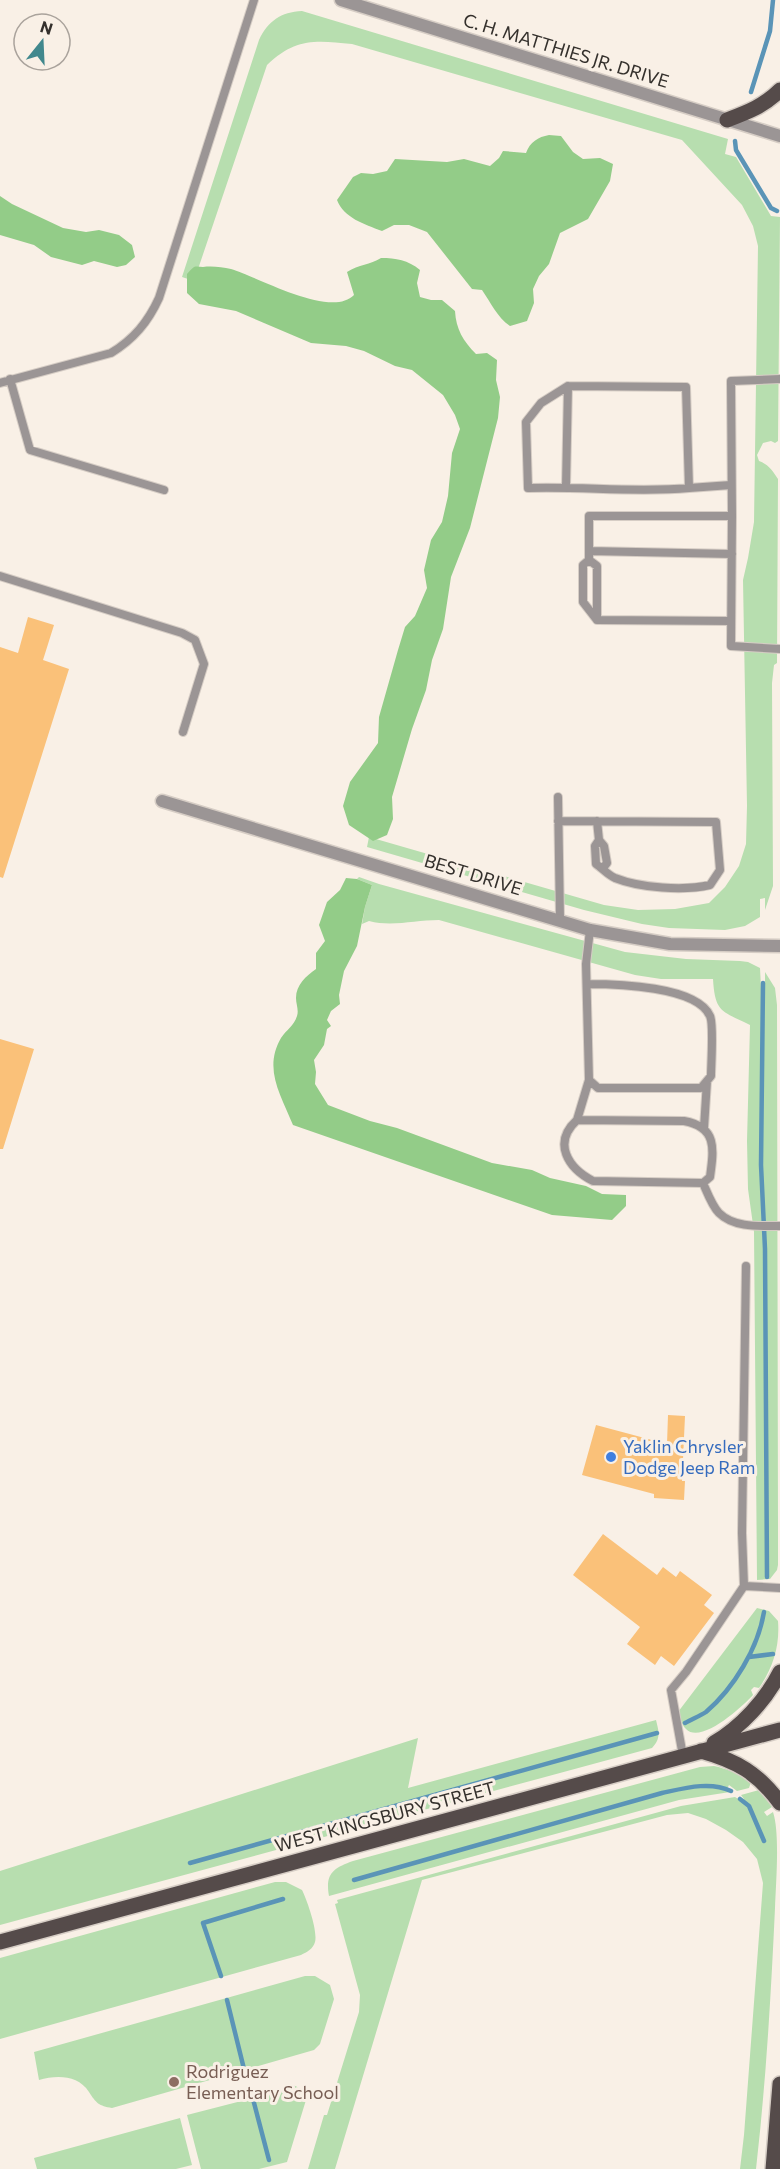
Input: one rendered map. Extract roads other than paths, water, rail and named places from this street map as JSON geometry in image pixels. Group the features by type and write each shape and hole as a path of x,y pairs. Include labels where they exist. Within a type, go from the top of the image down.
{"main road":[{"path":"727,120 768,102 780,90"},
{"path":"701,1751 718,1741 744,1719 763,1698 780,1672"},
{"name":"WEST KINGSBURY STREET","path":"0,1942 780,1730"},
{"path":"701,1751 724,1757 752,1773 767,1786 780,1803"},
{"path":"773,2169 780,2084"}],"street":[{"name":"C. H. MATTHIES JR. DRIVE","path":"341,0 780,136"},
{"name":"BEST DRIVE","path":"162,801 590,930 670,944 780,946"}],"lane":[{"path":"0,383 111,352 127,343 151,315 159,298 254,0"},
{"path":"0,378 10,379"},
{"path":"10,379 30,450 164,490"},
{"path":"780,379 730,381 731,646 780,649"},
{"path":"689,488 686,387 567,386 542,402 526,422 528,488 667,490 731,485"},
{"path":"566,487 567,386"},
{"path":"589,560 589,516 732,516"},
{"path":"589,551 732,554"},
{"path":"589,560 597,566 597,620"},
{"path":"589,560 583,565 583,602 597,620"},
{"path":"0,576 182,633 195,640 204,664 183,732"},
{"path":"597,620 731,621"},
{"path":"558,797 560,920"},
{"path":"558,821 597,821 716,822 720,870 710,885 701,887 650,886 612,877 603,868 607,862 604,846 598,840 597,821"},
{"path":"577,1120 684,1121 704,1128 710,1134 712,1158 710,1177 703,1183 593,1181 569,1163 565,1152 566,1135 577,1120 589,1080 586,964 590,930"},
{"path":"587,984 622,984 680,995 699,1002 711,1016 711,1076 700,1088 598,1088 589,1080"},
{"path":"704,1128 707,1081"},
{"path":"703,1183 718,1212 731,1221 747,1225 780,1226"},
{"path":"683,1756 671,1690 686,1672 744,1586 742,1533 746,1266"},
{"path":"744,1586 780,1588"}],"waterway":[{"path":"751,92 770,31 773,0"},
{"path":"735,141 736,150 771,208 777,211"},
{"path":"763,983 761,1165 765,1249 767,1577"},
{"path":"685,1723 706,1712 735,1679 750,1653 764,1612"},
{"path":"749,1657 773,1654"},
{"path":"190,1863 657,1733"},
{"path":"354,1880 662,1793 706,1786 731,1791"},
{"path":"740,1799 749,1806 764,1841"},
{"path":"221,1976 203,1923 283,1899"},
{"path":"227,2000 244,2069"},
{"path":"253,2099 269,2160"}],"place":[{"name":"Yaklin Chrysler Dodge Jeep Ram","path":"611,1457"},
{"name":"Rodriguez Elementary School","path":"174,2082"}]}
